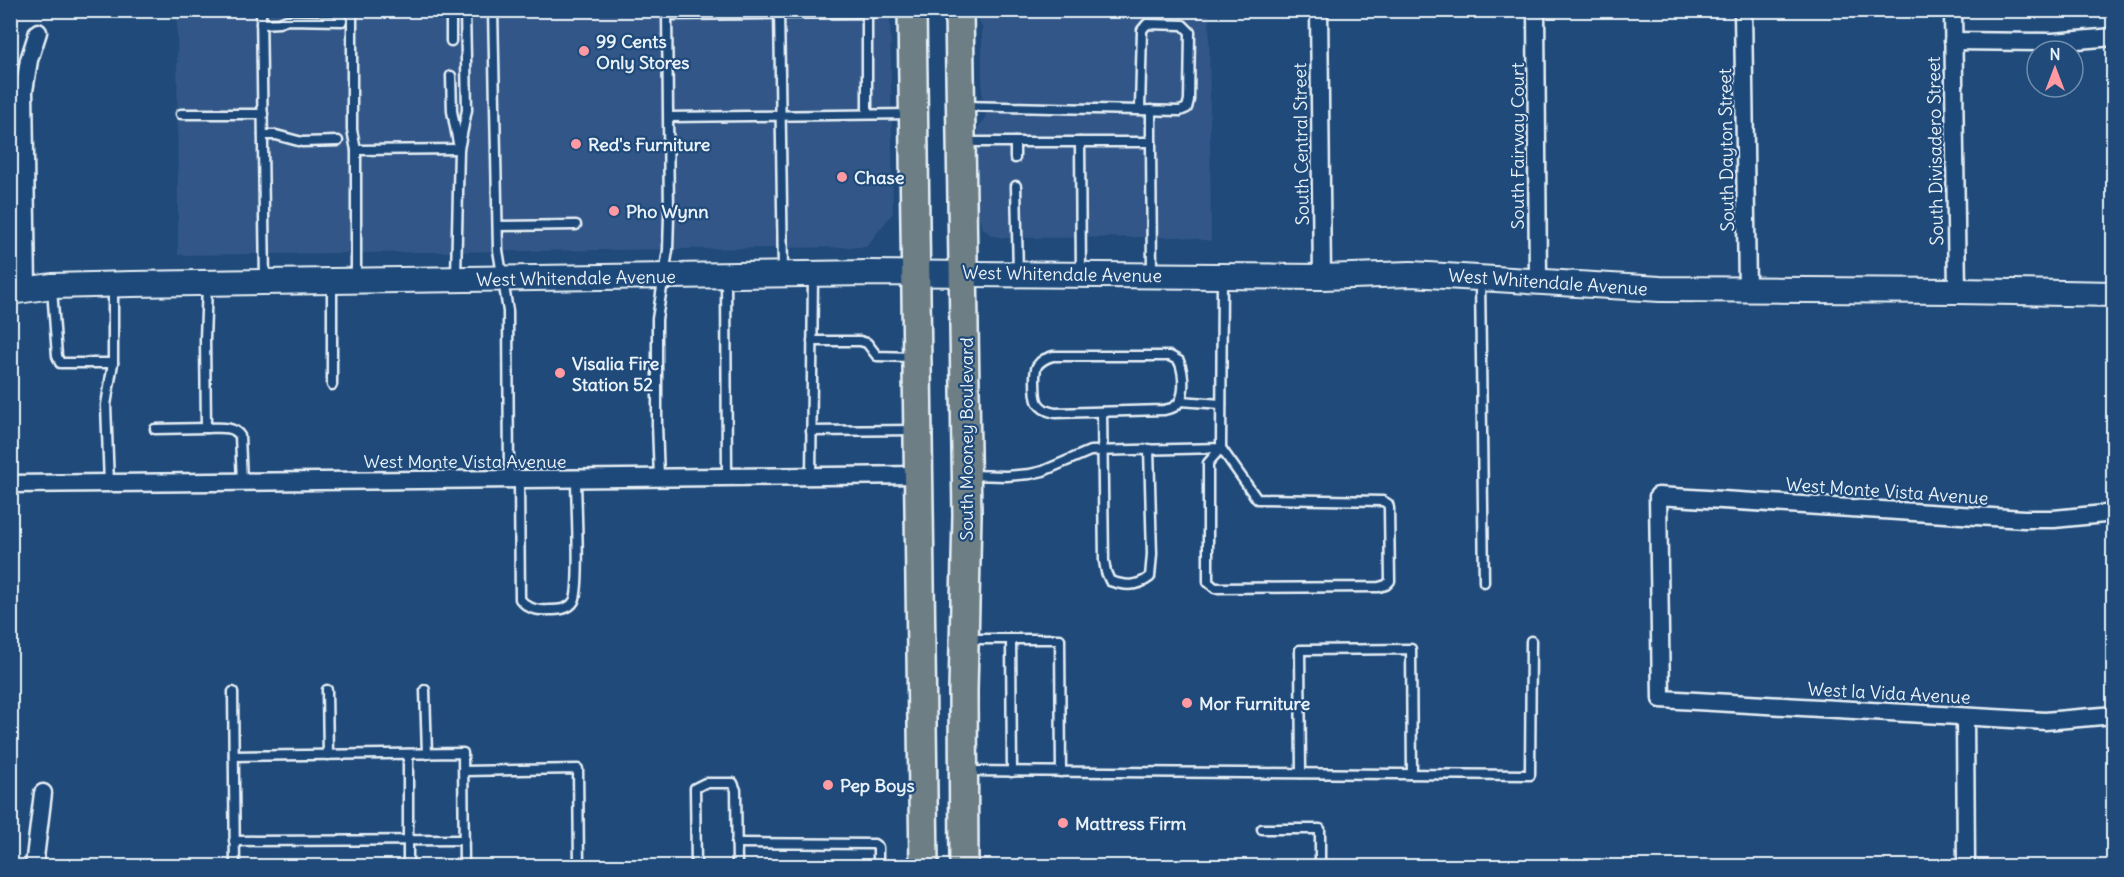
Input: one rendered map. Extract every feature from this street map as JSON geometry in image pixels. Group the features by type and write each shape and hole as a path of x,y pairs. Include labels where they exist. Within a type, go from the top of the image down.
{"main road":[{"path":"912,10 924,867"},
{"name":"South Mooney Boulevard","path":"959,10 967,475 964,867"}],"street":[{"name":"South Central Street","path":"1319,10 1322,277"},
{"name":"South Fairway Court","path":"1536,10 1538,282"},
{"name":"South Dayton Street","path":"1743,10 1747,289"},
{"name":"South Divisadero Street","path":"1953,10 1956,291"},
{"path":"19,290 24,91 29,60 38,32"},
{"path":"1953,41 2053,42 2114,37"},
{"name":"West Whitendale Avenue","path":"19,290 52,286 207,282 964,273 1322,277 1411,274 1660,289 2114,294"},
{"name":"West Monte Vista Avenue","path":"10,484 811,478 920,475"},
{"name":"West Monte Vista Avenue","path":"1661,699 1658,496 2024,519 2054,519 2114,513"},
{"name":"West la Vida Avenue","path":"1661,699 2045,721 2114,716"},
{"path":"1965,717 1966,867"},
{"path":"34,867 43,793"}],"lane":[{"path":"261,10 265,282"},
{"path":"352,10 352,130 356,150 356,280"},
{"path":"450,10 451,40"},
{"path":"456,279 459,149 467,110 465,10"},
{"path":"493,10 498,250 508,311 520,599 531,609 551,610 569,606 575,600 577,580 576,480"},
{"path":"659,478 657,319 668,250 667,13 897,10"},
{"path":"779,12 783,275"},
{"path":"867,12 867,114"},
{"path":"261,24 287,20 342,21"},
{"path":"960,106 1180,111 1187,108 1188,104 1190,32 1183,25 1147,24 1142,30 1140,109"},
{"path":"451,76 452,111 459,149"},
{"path":"1151,110 1152,275"},
{"path":"181,114 263,114"},
{"path":"669,117 914,114"},
{"path":"263,135 276,135 302,142 338,141"},
{"path":"961,141 1151,142"},
{"path":"1015,142 1016,158"},
{"path":"1080,142 1081,275"},
{"path":"356,150 459,149"},
{"path":"1016,186 1018,274"},
{"path":"498,226 576,225"},
{"path":"811,478 813,274"},
{"path":"726,275 727,478"},
{"path":"1221,448 1208,463 1208,582 1215,588 1379,587 1390,581 1388,504 1383,501 1257,499 1221,448 1222,276"},
{"path":"1480,277 1484,582"},
{"path":"332,280 332,385"},
{"path":"206,428 207,282"},
{"path":"109,484 106,405 113,363 113,284"},
{"path":"52,286 57,356 60,363 113,363"},
{"path":"812,341 860,341 867,343 878,356 918,357"},
{"path":"1053,356 1170,356 1179,361 1182,369 1180,400 1174,407 1164,410 1055,413 1045,411 1039,406 1035,397 1036,367 1043,359 1053,356"},
{"path":"1180,400 1221,404"},
{"path":"1102,412 1103,548 1106,572 1110,580 1120,584 1142,583 1150,577 1152,567 1149,449"},
{"path":"155,429 232,428 240,436 242,482"},
{"path":"811,431 919,430"},
{"path":"967,475 1030,474 1043,471 1090,451 1221,448"},
{"path":"964,639 1060,639 1061,772"},
{"path":"1011,639 1012,772"},
{"path":"964,771 1530,775 1531,641"},
{"path":"1301,773 1300,650 1411,649 1412,774"},
{"path":"327,690 328,755"},
{"path":"425,690 426,754"},
{"path":"232,692 235,867"},
{"path":"234,756 463,753 464,867"},
{"path":"408,754 408,867"},
{"path":"464,771 578,769 579,867"},
{"path":"696,867 695,788 705,783 733,783 736,790 737,867"},
{"path":"1262,829 1320,829 1320,867"},
{"path":"234,841 464,840"},
{"path":"736,843 874,844 878,847 878,867"}],"shaded area":[{"path":"177,11 890,11 893,213 866,247 178,255"},
{"path":"978,11 1209,11 1211,241 1182,237 1003,238 991,235 983,228 978,216 978,127 985,120 987,101 982,99 982,27 978,19"}],"place":[{"name":"99 Cents Only Stores","path":"584,51"},
{"name":"Red's Furniture","path":"576,144"},
{"name":"Chase","path":"842,177"},
{"name":"Pho Wynn","path":"614,211"},
{"name":"Visalia Fire Station 52","path":"560,373"},
{"name":"Mor Furniture","path":"1187,703"},
{"name":"Pep Boys","path":"828,785"},
{"name":"Mattress Firm","path":"1063,823"}]}
